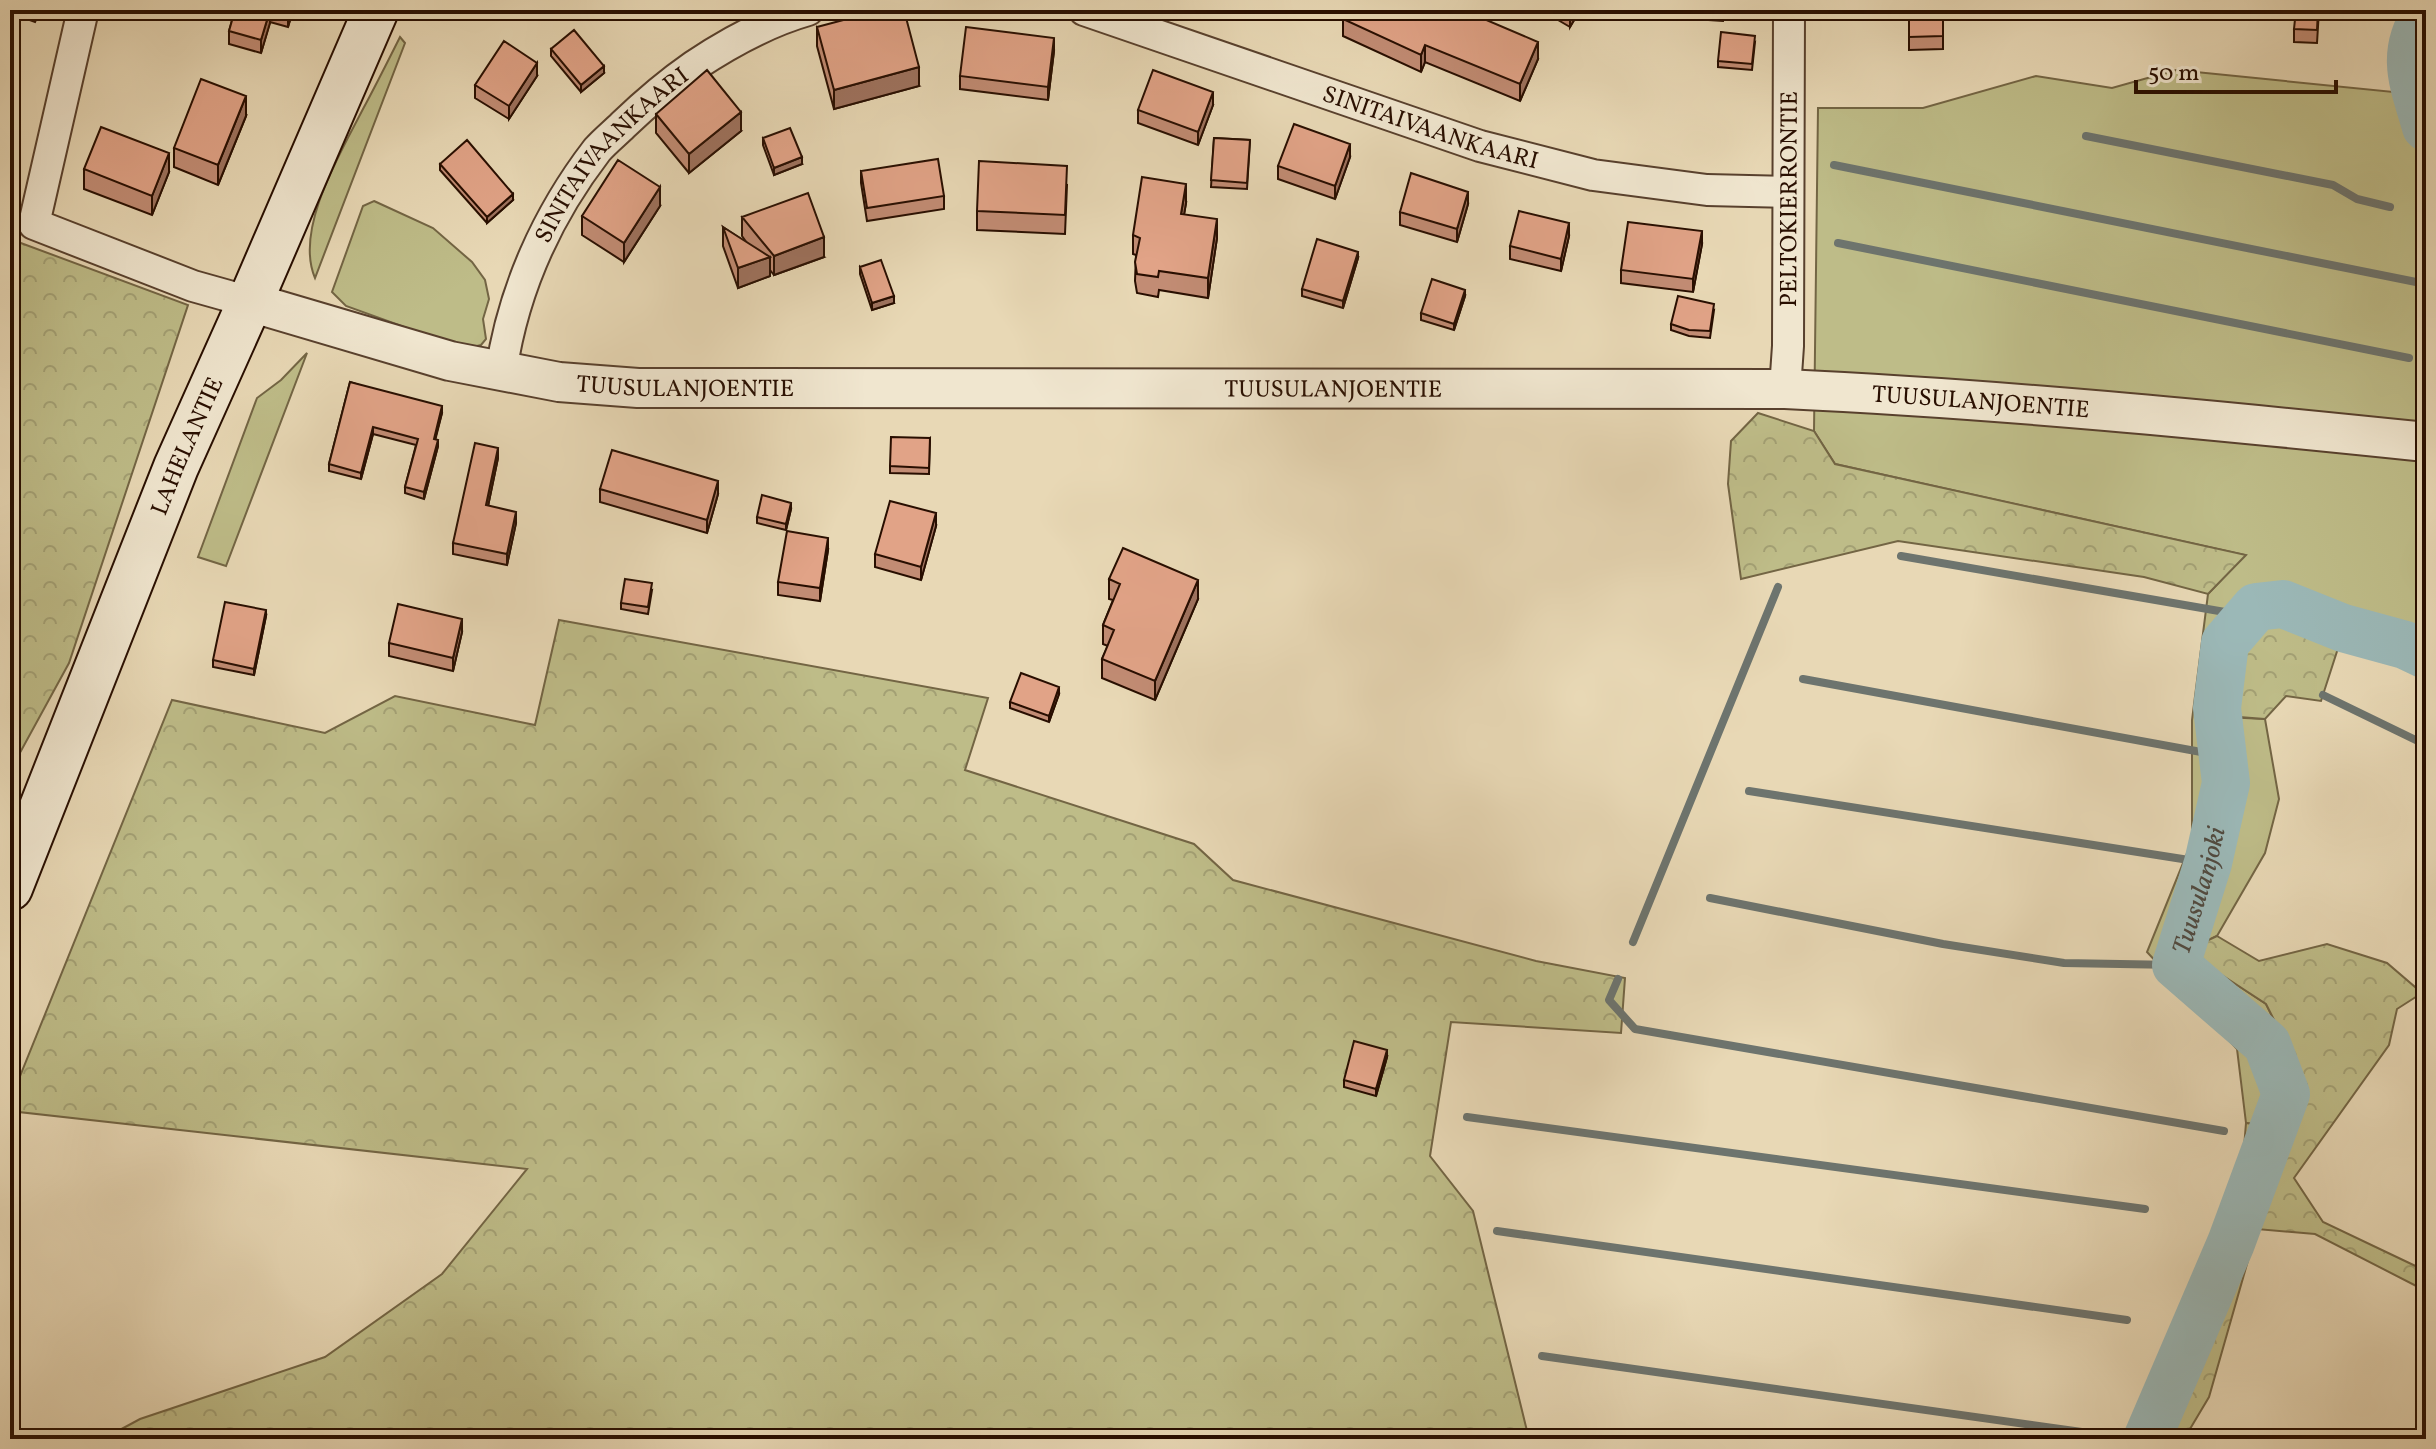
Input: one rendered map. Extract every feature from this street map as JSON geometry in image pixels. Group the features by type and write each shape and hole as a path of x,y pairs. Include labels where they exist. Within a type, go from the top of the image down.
{"main road":[{"name":"LAHELANTIE","path":"14,867 176,467 376,10"}],"street":[{"path":"83,10 34,224 193,286 250,302"},
{"name":"SINITAIVAANKAARI","path":"501,372 507,333 535,251 565,197 599,148 660,89 725,45 780,18 808,10"},
{"name":"SINITAIVAANKAARI","path":"1084,10 1480,146 1593,175 1707,190 1787,192"},
{"name":"PELTOKIERRONTIE","path":"1785,389 1788,346 1789,10"},
{"name":"TUUSULANJOENTIE","path":"250,302 450,361 559,382 638,388 1785,389 2053,406 2426,442"}],"green space":[{"path":"2426,18 2426,671 2274,618 2226,717 2265,719 2279,799 2265,853 2217,936 2186,951 2266,1004 2307,1085 2285,1129 2246,1123 2237,1049 2147,952 2192,841 2192,720 2208,594 2245,555 1835,464 1814,431 1818,108 1923,108 2036,76 2112,88 2176,70 2403,93 2418,46 2421,24"},
{"path":"400,37 405,43 315,278 310,258 311,237 323,191"},
{"path":"374,201 433,228 472,262 485,280 489,299 483,319 486,339 481,345 465,349 346,306 332,292 363,206"},
{"path":"10,239 188,305 69,663 10,771"},
{"path":"307,353 226,566 198,557 257,398 281,380"},
{"path":"1758,413 1814,431 1835,464 2246,555 2208,594 2144,577 1898,541 1741,579 1728,484 1731,441"},
{"path":"2273,618 2340,642 2321,701 2286,696 2265,719 2226,716 2240,637"},
{"path":"559,620 988,698 965,770 1194,844 1233,880 1536,961 1625,978 1621,1033 1451,1022 1430,1156 1473,1211 1529,1439 103,1439 140,1419 325,1357 442,1274 527,1169 10,1111 10,1101 172,700 325,733 395,696 535,725"},
{"path":"2217,936 2259,961 2327,944 2387,963 2422,993 2397,1009 2389,1045 2294,1178 2323,1222 2426,1271 2426,1291 2315,1234 2257,1229 2209,1397 2184,1439 2125,1439 2178,1331 2242,1173 2246,1123 2285,1129 2307,1085 2266,1004 2185,951"}],"building":[{"path":"235,10 270,10 261,40 229,31"},
{"path":"881,10 904,10 919,67 834,90 817,27"},
{"path":"1347,10 1463,10 1538,42 1520,84 1425,45 1421,55 1343,19"},
{"path":"1558,10 1574,10 1570,17"},
{"path":"1909,10 1943,10 1943,36 1909,37"},
{"path":"2296,10 2318,10 2317,30 2294,29"},
{"path":"966,27 1054,38 1048,87 960,76"},
{"path":"574,30 604,66 581,85 551,49"},
{"path":"1721,32 1755,36 1752,64 1718,61"},
{"path":"504,41 537,63 509,106 475,85"},
{"path":"707,70 741,112 689,154 656,114"},
{"path":"1153,70 1213,92 1198,132 1138,110"},
{"path":"201,79 246,96 218,165 174,148"},
{"path":"1294,124 1350,144 1335,186 1278,166"},
{"path":"101,127 169,153 152,196 84,169"},
{"path":"790,128 802,157 774,168 763,138"},
{"path":"1214,138 1250,140 1247,183 1211,180"},
{"path":"467,140 513,194 487,217 440,164"},
{"path":"10,149 19,152 10,177"},
{"path":"938,159 944,196 867,208 861,171"},
{"path":"618,160 660,187 624,243 582,216"},
{"path":"979,161 1067,166 1065,215 977,211"},
{"path":"1411,173 1468,192 1457,229 1400,212"},
{"path":"1142,177 1186,184 1181,214 1217,219 1208,278 1159,271 1158,277 1137,274 1135,262 1140,238 1133,235"},
{"path":"808,193 824,237 774,256 742,217"},
{"path":"1519,211 1569,223 1561,259 1510,246"},
{"path":"1628,222 1702,231 1693,279 1621,270"},
{"path":"723,227 770,257 738,268"},
{"path":"1317,239 1358,252 1343,301 1302,289"},
{"path":"881,260 894,296 872,303 860,267"},
{"path":"1432,279 1465,290 1454,324 1421,313"},
{"path":"1678,296 1714,304 1710,331 1689,330 1671,324"},
{"path":"350,382 442,406 434,439 438,440 424,492 405,487 418,439 373,427 361,473 329,464"},
{"path":"891,437 930,438 929,468 890,466"},
{"path":"475,443 498,448 486,505 516,512 507,554 453,543"},
{"path":"612,450 718,481 707,520 600,489"},
{"path":"762,495 791,503 786,524 757,517"},
{"path":"890,501 936,513 921,567 875,554"},
{"path":"787,531 828,538 820,588 778,582"},
{"path":"1123,548 1198,580 1155,681 1102,659 1114,630 1103,625 1120,584 1109,579"},
{"path":"625,579 652,583 648,607 621,603"},
{"path":"225,602 266,610 254,669 213,660"},
{"path":"398,604 462,619 453,658 389,643"},
{"path":"1021,673 1059,687 1049,716 1010,702"},
{"path":"1354,1041 1387,1050 1376,1089 1344,1080"}],"waterway":[{"name":"Tuusulanjoki","path":"2426,14 2418,29 2411,56 2411,70 2426,127"},
{"path":"2086,136 2333,185 2357,199 2390,207"},
{"path":"1834,165 2426,284"},
{"path":"1838,243 2409,358"},
{"path":"1901,556 2248,616"},
{"path":"1633,942 1778,587"},
{"name":"Tuusulanjoki","path":"2147,1439 2231,1243 2286,1094 2267,1044 2176,965 2208,863 2226,783 2217,708 2225,643 2256,607 2283,604 2343,628 2405,645 2426,655"},
{"path":"1803,679 2223,756"},
{"path":"2323,695 2426,745"},
{"path":"1749,791 2208,863"},
{"path":"1710,898 1943,944 2064,963 2176,965"},
{"path":"1618,979 1609,1000 1635,1029 2224,1131"},
{"path":"1467,1117 2145,1209"},
{"path":"1497,1231 2127,1320"},
{"path":"1542,1356 2096,1434"}]}
